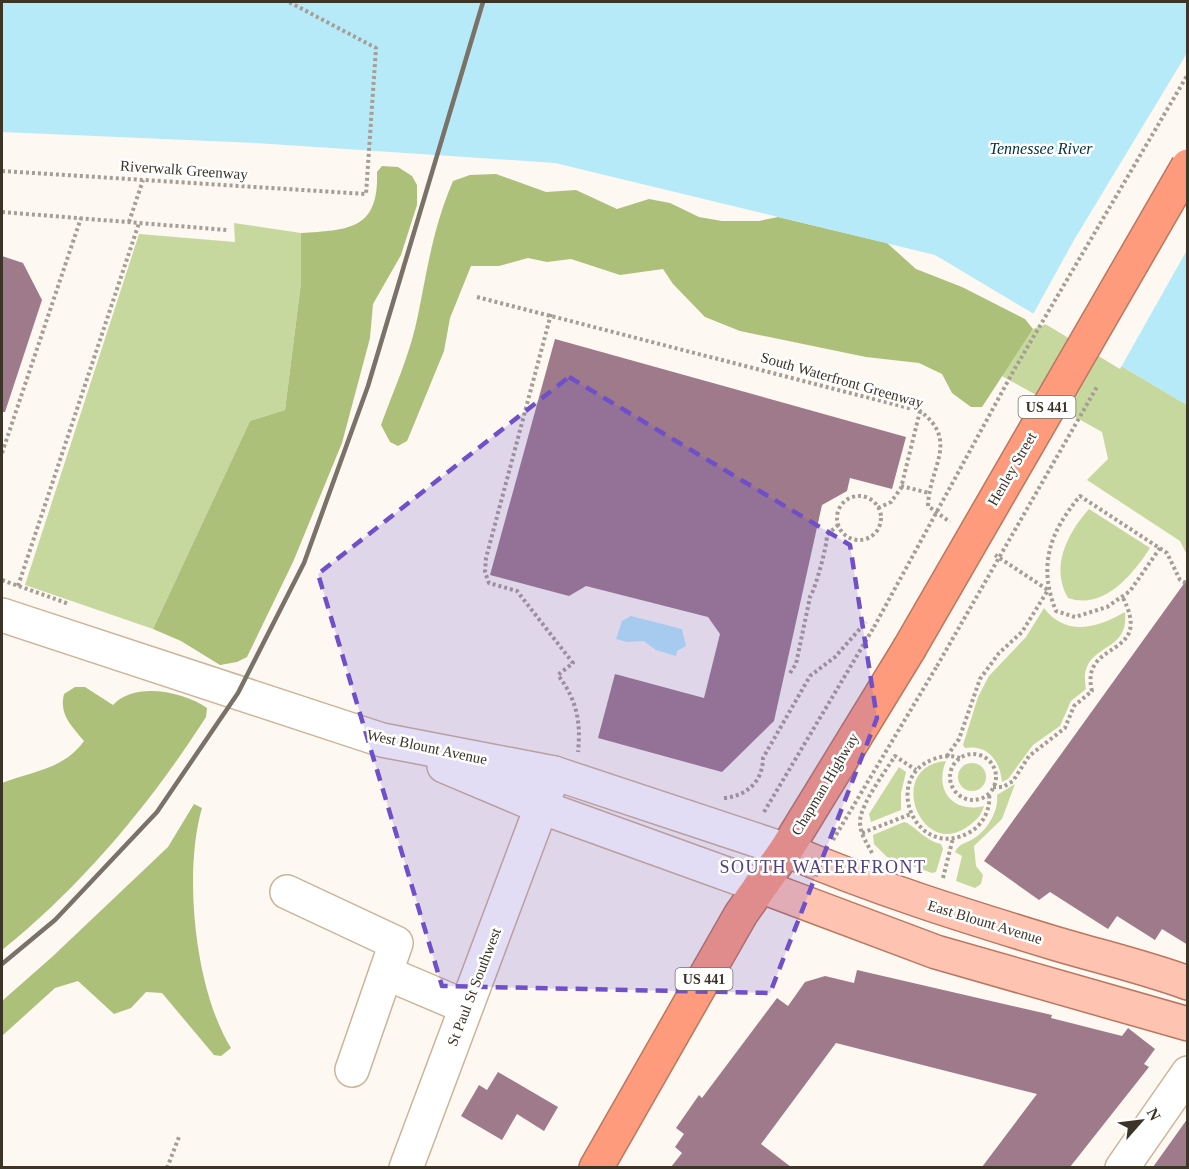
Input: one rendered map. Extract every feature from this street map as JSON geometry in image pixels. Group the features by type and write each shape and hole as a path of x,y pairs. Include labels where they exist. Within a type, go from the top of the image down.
{"highway":[{"name":"Henley Street","path":"909,649 1188,166"},
{"name":"Chapman Highway","path":"597,1167 741,914 786,850 909,649"}],"main road":[{"name":"East Blount Avenue","path":"786,850 864,883 932,906 1060,945 1131,963 1188,983"},
{"path":"760,886 936,952 1188,1024"}],"street":[{"name":"West Blount Avenue","path":"2,615 382,740 565,766 749,838 786,850"},
{"path":"382,740 541,807 760,886"},
{"name":"St Paul St Southwest","path":"406,1167 541,807 565,766"},
{"path":"287,892 396,943 352,1070"},
{"path":"386,973 466,1007"},
{"path":"1122,1167 1188,1073"}],"path":[{"name":"Riverwalk Greenway","path":"2,171 366,194 376,48 289,2"},
{"path":"749,838 874,627 1014,370 1188,74"},
{"path":"129,222 143,180"},
{"path":"2,212 227,230"},
{"path":"2,453 81,218"},
{"path":"18,586 140,223"},
{"name":"South Waterfront Greenway","path":"477,297 551,314 920,411 939,430 942,444 929,494"},
{"path":"551,314 486,558 485,572 489,583 517,591 573,663 558,675 574,698 578,712 565,766"},
{"path":"878,508 891,502 901,486 920,411"},
{"path":"901,486 929,494 928,506 956,526"},
{"path":"862,496 875,502 880,524 876,531 864,539 849,538 838,525 839,508 848,498 862,496"},
{"path":"1160,548 1130,591 1107,607 1075,617 1056,611 1048,590 1047,556 1056,531 1080,496 1160,548 1167,553 1180,580 1188,584"},
{"path":"790,673 796,664 800,638 810,610 810,597 816,588 816,575 822,566 827,535 838,525"},
{"path":"992,552 1048,590"},
{"path":"947,756 959,739 980,679 999,653 1022,632 1048,590"},
{"path":"993,787 1003,787 1013,781 1029,756 1065,728 1074,706 1092,690 1091,672 1096,659 1121,645 1128,636 1131,625 1129,610 1122,596"},
{"path":"720,798 744,792 757,783 763,772 763,758 810,676 835,657 866,622"},
{"path":"820,864 937,666"},
{"path":"976,755 990,762 995,776 989,793 988,810 973,830 953,838 937,837 925,832 910,814 907,797 909,783 916,770 927,761 947,756 960,758 976,755"},
{"path":"879,858 872,853 862,833 860,821 864,807 895,756 916,770"},
{"path":"960,758 952,768 950,775 953,789 964,799 972,800 989,793"},
{"path":"862,833 910,814"},
{"path":"942,883 953,838"},
{"path":"167,1167 179,1137"}],"highlighted area":[{"path":"569,377 850,545 877,718 770,993 442,986 318,574"}],"green space":[{"path":"382,166 398,167 412,176 417,185 417,205 401,255 373,304 370,338 342,443 293,562 247,657 237,662 220,665 181,641 153,629 250,421 285,410 301,283 301,233 347,228 358,223 373,206 377,172"},
{"path":"496,174 546,192 576,190 617,209 649,199 670,203 699,217 722,221 759,221 778,217 887,243 916,269 962,287 1025,319 1033,329 982,407 971,407 952,393 942,374 919,363 866,357 740,331 705,317 673,284 663,269 620,275 571,259 547,262 528,258 499,266 471,266 450,318 444,351 407,441 398,446 390,442 381,425 411,343 432,247 446,198 453,181 470,175"},
{"path":"234,223 301,233 301,283 285,410 250,421 153,629 25,585 139,234 235,242"},
{"path":"1049,323 1187,405 1187,555 1180,541 1087,480 1108,459 1102,432 1002,376 1033,329"},
{"path":"1089,509 1150,548 1135,569 1105,595 1081,600 1068,598 1063,586 1061,563 1068,540"},
{"path":"1044,608 1062,623 1082,627 1104,622 1125,612 1124,626 1120,636 1089,663 1085,674 1086,689 1071,701 1060,726 1033,745 1008,779 1002,782 1001,774 991,755 973,747 965,748 963,745 978,697 989,676 1026,637"},
{"path":"75,687 85,687 113,705 134,693 146,691 173,694 186,697 207,708 206,717 162,781 113,842 60,899 2,950 2,783 57,764 76,751 84,741 67,719 63,708 64,694"},
{"path":"946,761 942,781 948,797 963,806 973,808 984,806 973,823 950,834 935,831 924,822 916,808 913,793 917,778 927,767"},
{"path":"972,763 982,767 986,777 982,787 972,791 962,787 958,777 962,767"},
{"path":"899,767 906,772 901,793 901,810 871,822 869,814"},
{"path":"1015,784 1002,819 974,846 976,866 983,875 981,884 975,888 956,881 962,856 955,852 961,845 983,831 994,814 997,795"},
{"path":"194,804 202,808 193,865 193,897 201,964 219,1024 231,1048 221,1056 214,1055 162,993 146,992 131,1008 114,1014 78,981 55,988 2,1036 2,1001 168,847"},
{"path":"904,822 941,844 943,849 936,872 932,873 887,857 874,844 873,835"}],"water":[{"name":"Tennessee River","path":"2,2 1187,2 1187,405 935,255 555,163 256,143 2,132"},
{"path":"631,616 682,629 686,646 677,651 676,656 656,650 644,641 627,642 616,639 622,621"}],"pier":[{"path":"1187,53 1187,250 1120,369 1032,316 1074,240"}],"building":[{"path":"2,256 23,263 42,300 5,412 2,412"},
{"path":"555,339 906,437 892,489 850,478 847,491 822,505 774,721 722,772 598,738 615,674 704,698 720,634 708,617 586,586 569,596 490,575"},
{"path":"1188,578 1188,945 1162,929 1155,940 1117,916 1108,929 1050,892 1039,900 984,861"},
{"path":"857,970 1052,1015 1051,1018 1122,1036 1128,1028 1155,1049 1144,1064 1149,1067 1070,1167 982,1167 1037,1094 836,1043 761,1144 791,1167 671,1167 682,1153 675,1147 684,1134 676,1128 699,1095 702,1098 777,998 788,1006 805,982 825,976 854,983"},
{"path":"498,1072 558,1107 544,1131 517,1114 502,1140 461,1116 479,1085 487,1090"},
{"path":"1188,1118 1188,1167 1153,1167"}],"railway":[{"path":"2,964 55,920 157,812 238,693 304,563 368,386 483,2"}],"district":[{"name":"SOUTH WATERFRONT","path":"823,867"}]}
